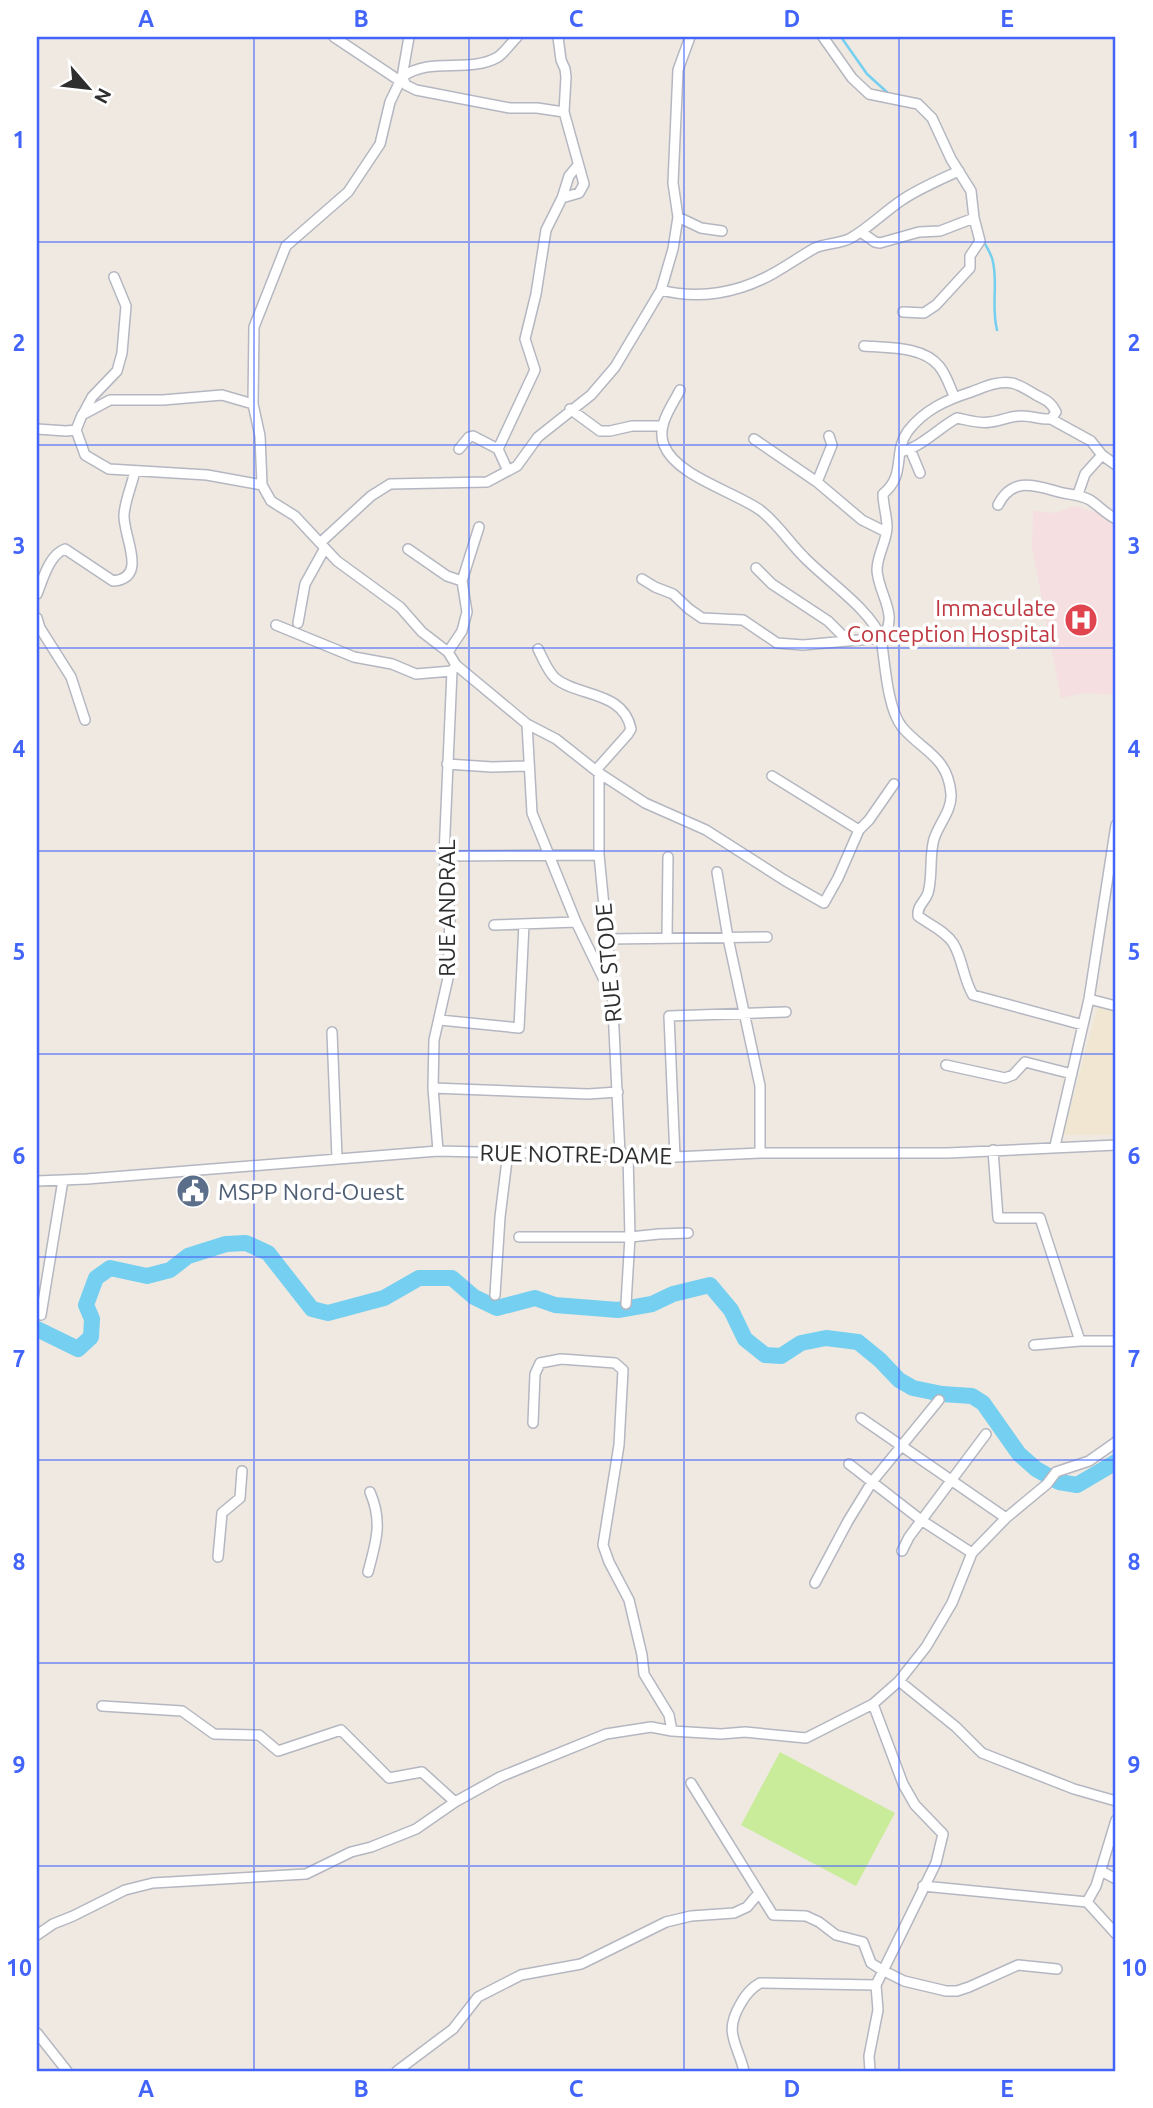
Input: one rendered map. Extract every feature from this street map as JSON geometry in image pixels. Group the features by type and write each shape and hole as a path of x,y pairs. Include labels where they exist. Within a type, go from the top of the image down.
{"street":[{"path":"334,37 416,90 510,108 537,108 564,113"},
{"path":"409,37 401,79 390,102 380,144 348,192 286,246 254,327 253,404 260,436 261,485 271,501 295,516 347,568 400,607 422,632 449,652 454,668 527,724 556,739 598,772 645,803 706,830 824,903 859,830 894,784"},
{"path":"401,79 412,69 429,65 481,63 497,57 517,37"},
{"path":"558,37 566,77 564,113 583,180 583,189 579,193 562,198"},
{"path":"298,623 305,584 323,546 371,496 390,484 487,482 517,466 538,437 605,381 661,290 673,249 678,217 673,183 678,69 690,37"},
{"path":"823,37 852,78 869,94 918,104 932,118 971,191 980,241 971,256 970,268 936,306 923,313 903,312"},
{"path":"498,449 535,370 526,339 546,230 562,198 569,176 578,166"},
{"path":"661,290 690,295 729,292 772,274 818,247 846,240 861,232 899,202 959,171"},
{"path":"678,217 701,228 722,231"},
{"path":"861,232 880,243 919,232 940,231 974,218"},
{"path":"114,277 126,306 122,353 117,371 92,397 76,429 85,455 109,469 207,475 261,485"},
{"path":"864,346 903,350 928,357 942,369 954,397"},
{"path":"642,579 673,594 702,618 743,620 776,643 803,645 881,638 890,623 887,603 877,573 878,555 886,532 883,494 893,485 905,450 906,434 937,405 997,382 1015,384 1052,404 1056,412 1051,419"},
{"path":"680,390 663,426 661,436 664,446 675,461 759,510 813,567 866,615 877,628 881,638 891,701 901,726 937,757 948,780 951,795 949,809 934,839 928,894 918,907 918,916 943,932 954,944 965,983 974,995 1083,1025"},
{"path":"82,415 110,400 163,400 222,395 253,404"},
{"path":"570,409 600,431 632,426 663,426"},
{"path":"905,450 957,418 980,423 993,422 1007,416 1051,419 1091,441 1102,455 1116,465"},
{"path":"37,429 76,429"},
{"path":"459,449 472,436 498,449 508,471"},
{"path":"817,482 832,445 829,436"},
{"path":"754,439 817,482 862,520 886,532"},
{"path":"905,450 920,473"},
{"path":"1077,494 1085,474 1102,455"},
{"path":"37,594 51,561 58,551 65,549 113,581 121,580 130,573 134,563 124,513 135,471"},
{"path":"998,505 1003,494 1016,486 1032,485 1077,494 1116,519"},
{"path":"449,652 462,631 467,612 462,581 479,527"},
{"path":"408,550 447,576 462,581"},
{"path":"756,568 772,584 828,621 847,640"},
{"path":"37,618 40,628 71,677 85,720"},
{"path":"276,625 354,657 392,664 416,674 454,668"},
{"path":"538,649 545,665 556,679 597,694 621,709 630,722 631,729 598,772"},
{"name":"RUE ANDRAL","path":"438,1151 433,1088 434,1040 449,966 450,916 444,856 454,668"},
{"path":"527,724 533,813 576,922 605,982 612,988"},
{"path":"447,764 528,766"},
{"name":"RUE STODE","path":"598,772 599,855 612,988 630,1237 626,1304"},
{"path":"772,776 859,830"},
{"path":"1055,1146 1090,999 1116,825"},
{"path":"444,856 599,855"},
{"path":"667,938 668,857"},
{"path":"717,872 728,938 760,1086 760,1153"},
{"path":"494,925 576,922"},
{"path":"440,1020 519,1028 524,924"},
{"path":"607,939 767,937"},
{"path":"1090,999 1116,1006"},
{"path":"675,1157 669,1016 786,1012"},
{"path":"332,1032 337,1158"},
{"path":"946,1065 1005,1078 1013,1075 1025,1062 1072,1074"},
{"path":"433,1088 588,1094 618,1092"},
{"name":"RUE NOTRE-DAME","path":"37,1181 438,1151 675,1157 760,1153 948,1153 1116,1145"},
{"path":"993,1150 998,1218 1040,1218 1080,1340"},
{"path":"495,1295 500,1217 509,1152"},
{"path":"41,1315 63,1180"},
{"path":"519,1237 630,1237 688,1233"},
{"path":"1034,1345 1080,1340 1116,1341"},
{"path":"533,1423 535,1374 540,1363 561,1359 615,1363 623,1370 619,1446 603,1545 629,1600 644,1674 668,1715 672,1731"},
{"path":"814,1583 872,1482 939,1400"},
{"path":"861,1418 1006,1518"},
{"path":"902,1551 921,1520 986,1434"},
{"path":"37,1935 53,1924 106,1898 153,1882 306,1874 351,1852 416,1829 455,1802 522,1768 606,1734 651,1727 672,1731 721,1734 745,1732 806,1738 873,1704 900,1681 926,1647 952,1603 972,1553 1006,1518 1047,1484 1056,1472 1089,1461 1116,1441"},
{"path":"849,1464 921,1520 972,1553"},
{"path":"218,1557 222,1513 240,1498 242,1471"},
{"path":"369,1572 378,1525 377,1507 370,1492"},
{"path":"900,1681 956,1727 982,1753 1074,1789 1116,1801"},
{"path":"870,2071 869,2056 878,2010 876,1985 906,1926 922,1886 936,1863 943,1834 915,1805 903,1784 873,1704"},
{"path":"102,1706 182,1711 214,1734 259,1735 278,1751 341,1730 388,1778 422,1772 455,1802"},
{"path":"691,1783 773,1915 806,1916 836,1935 863,1942 871,1964 882,1970 904,1981 946,1991 969,1987 1018,1965 1057,1969"},
{"path":"1087,1902 1096,1886 1116,1821"},
{"path":"1101,1871 1116,1879"},
{"path":"922,1886 1087,1902 1116,1934"},
{"path":"397,2071 453,2029 478,1997 521,1975 580,1965 666,1923 691,1916 734,1913 747,1906 758,1894"},
{"path":"744,2071 731,2036 731,2023 746,1993 754,1986 760,1983 796,1982 876,1985"},
{"path":"37,2032 67,2071"}],"shaded area":[{"name":"Immaculate Conception Hospital","path":"1073,506 1116,517 1116,695 1084,693 1061,698 1032,547 1033,511 1056,513"},
{"path":"1098,1006 1116,1011 1116,1135 1063,1135"}],"green space":[{"path":"780,1752 895,1813 856,1886 741,1825"}],"waterway":[{"path":"841,37 867,74 889,94"},
{"path":"984,242 992,257 997,330"},
{"path":"37,1329 78,1349 91,1337 92,1319 86,1305 96,1278 110,1268 147,1276 170,1270 188,1256 226,1244 246,1243 268,1253 312,1309 328,1313 384,1298 419,1278 452,1278 474,1297 497,1308 535,1298 555,1305 618,1310 652,1304 673,1294 710,1285 731,1310 745,1339 765,1355 781,1356 801,1343 826,1338 858,1342 899,1380 913,1388 972,1396 983,1403 1019,1454 1036,1469 1059,1482 1077,1485 1116,1462"}],"place":[{"name":"Immaculate Conception Hospital","path":"1081,620"},
{"name":"MSPP Nord-Ouest","path":"193,1191"}]}
